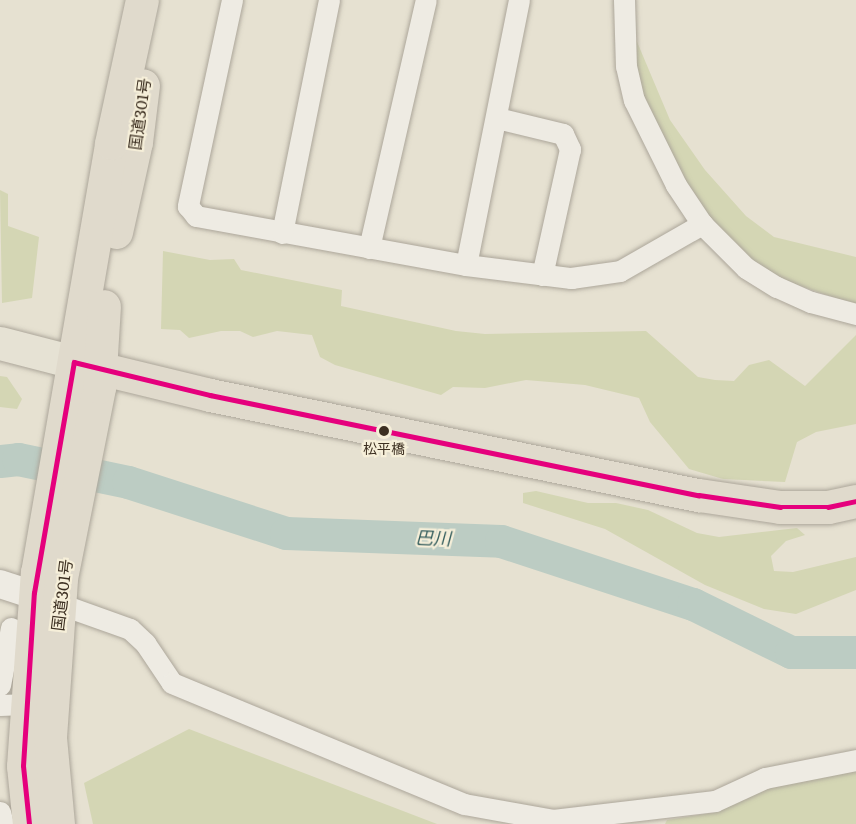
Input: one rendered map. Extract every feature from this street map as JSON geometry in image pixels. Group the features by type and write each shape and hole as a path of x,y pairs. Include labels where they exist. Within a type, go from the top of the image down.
{"highway":[{"name":"国道301号","path":"28,824 23,766 8,698 48,587 86,375 111,143 142,0"},
{"name":"国道301号","path":"86,375 103,314 136,142 156,0"},
{"path":"86,375 699,495 780,507 828,507 856,501"},
{"name":"国道301号","path":"48,587 50,737 58,824"}],"main road":[{"path":"0,343 86,375"},
{"path":"0,584 48,587"}],"street":[{"path":"232,0 188,206 196,216 466,265 542,275 597,276 620,271 702,224"},
{"path":"282,233 328,0"},
{"path":"369,248 426,0"},
{"path":"466,265 519,0"},
{"path":"624,0 626,66 634,100 676,185 702,224 746,268 777,287 811,302 856,314"},
{"path":"497,118 563,134 570,149 542,275"},
{"path":"48,587 130,629 145,643 172,683 464,804 554,820 716,801 765,778 856,760"},
{"path":"8,698 11,628"},
{"path":"0,812 3,824"}],"green space":[{"path":"635,37 670,120 705,170 746,216 774,237 856,257 856,305 777,278 750,259 709,218 685,183 643,101 636,69"},
{"path":"0,190 8,194 8,226 39,237 32,298 2,303"},
{"path":"163,251 210,260 234,259 241,270 342,290 341,306 456,331 485,334 646,331 698,377 715,380 734,381 749,365 769,360 805,386 856,335 856,424 816,432 797,442 785,482 723,479 689,469 650,422 639,398 585,385 526,380 485,388 453,387 441,395 335,365 320,357 312,335 277,331 253,337 240,331 221,331 189,338 180,330 161,329"},
{"path":"0,376 7,377 22,399 17,409 0,407"},
{"path":"536,491 588,503 616,503 648,510 697,533 719,537 797,528 805,535 786,541 771,556 774,571 793,572 856,557 856,590 796,614 764,609 705,585 605,529 523,503 523,493"},
{"path":"189,729 437,824 93,824 84,783"},
{"path":"856,767 856,824 665,824 667,820 717,812 761,786"}],"waterway":[{"name":"巴川","path":"0,461 18,459 128,482 286,533 501,541 693,604 791,652 856,652"}],"transit line":[{"path":"74,362 210,395 699,495 780,507 828,507 856,501"},
{"path":"29,824 23,766 34,593 74,362"}],"place":[{"name":"松平橋","path":"384,431"}]}
